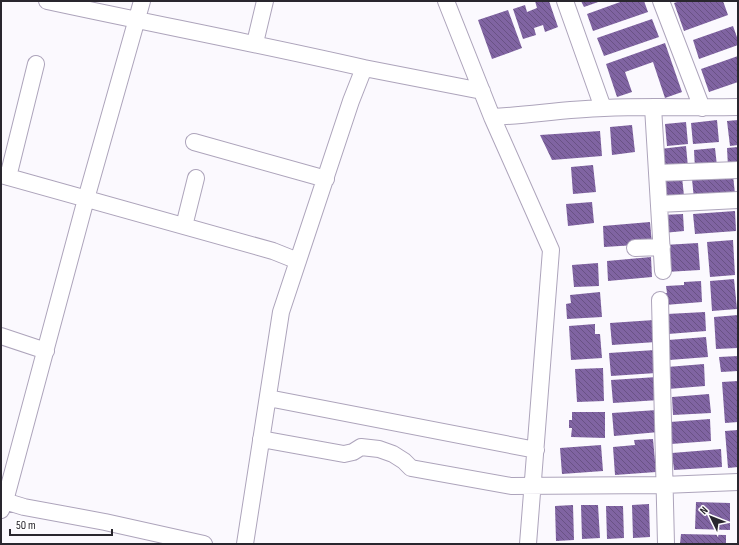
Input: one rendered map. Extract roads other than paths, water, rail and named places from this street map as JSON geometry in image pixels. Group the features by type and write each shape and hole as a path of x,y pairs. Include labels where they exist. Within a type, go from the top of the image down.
{"street":[{"path":"47,1 137,21 255,43 364,68 482,90"},
{"path":"142,1 86,199 46,351 2,504 105,522 204,544"},
{"path":"255,43 264,1"},
{"path":"446,1 492,117 550,250 528,544"},
{"path":"565,1 603,108"},
{"path":"661,1 702,108"},
{"path":"36,64 4,176 273,251 298,261"},
{"path":"245,544 281,312 351,101 364,68"},
{"path":"492,117 603,108 653,106 738,108"},
{"path":"653,106 663,271"},
{"path":"194,142 326,179"},
{"path":"657,173 738,170"},
{"path":"184,226 196,178"},
{"path":"659,204 738,200"},
{"path":"635,248 662,246"},
{"path":"660,300 663,485 666,544"},
{"path":"1,336 46,351"},
{"path":"268,398 536,450"},
{"path":"261,439 344,454 354,452 361,447 379,450 393,454 404,461 411,468 511,486 663,485 738,482"}]}
